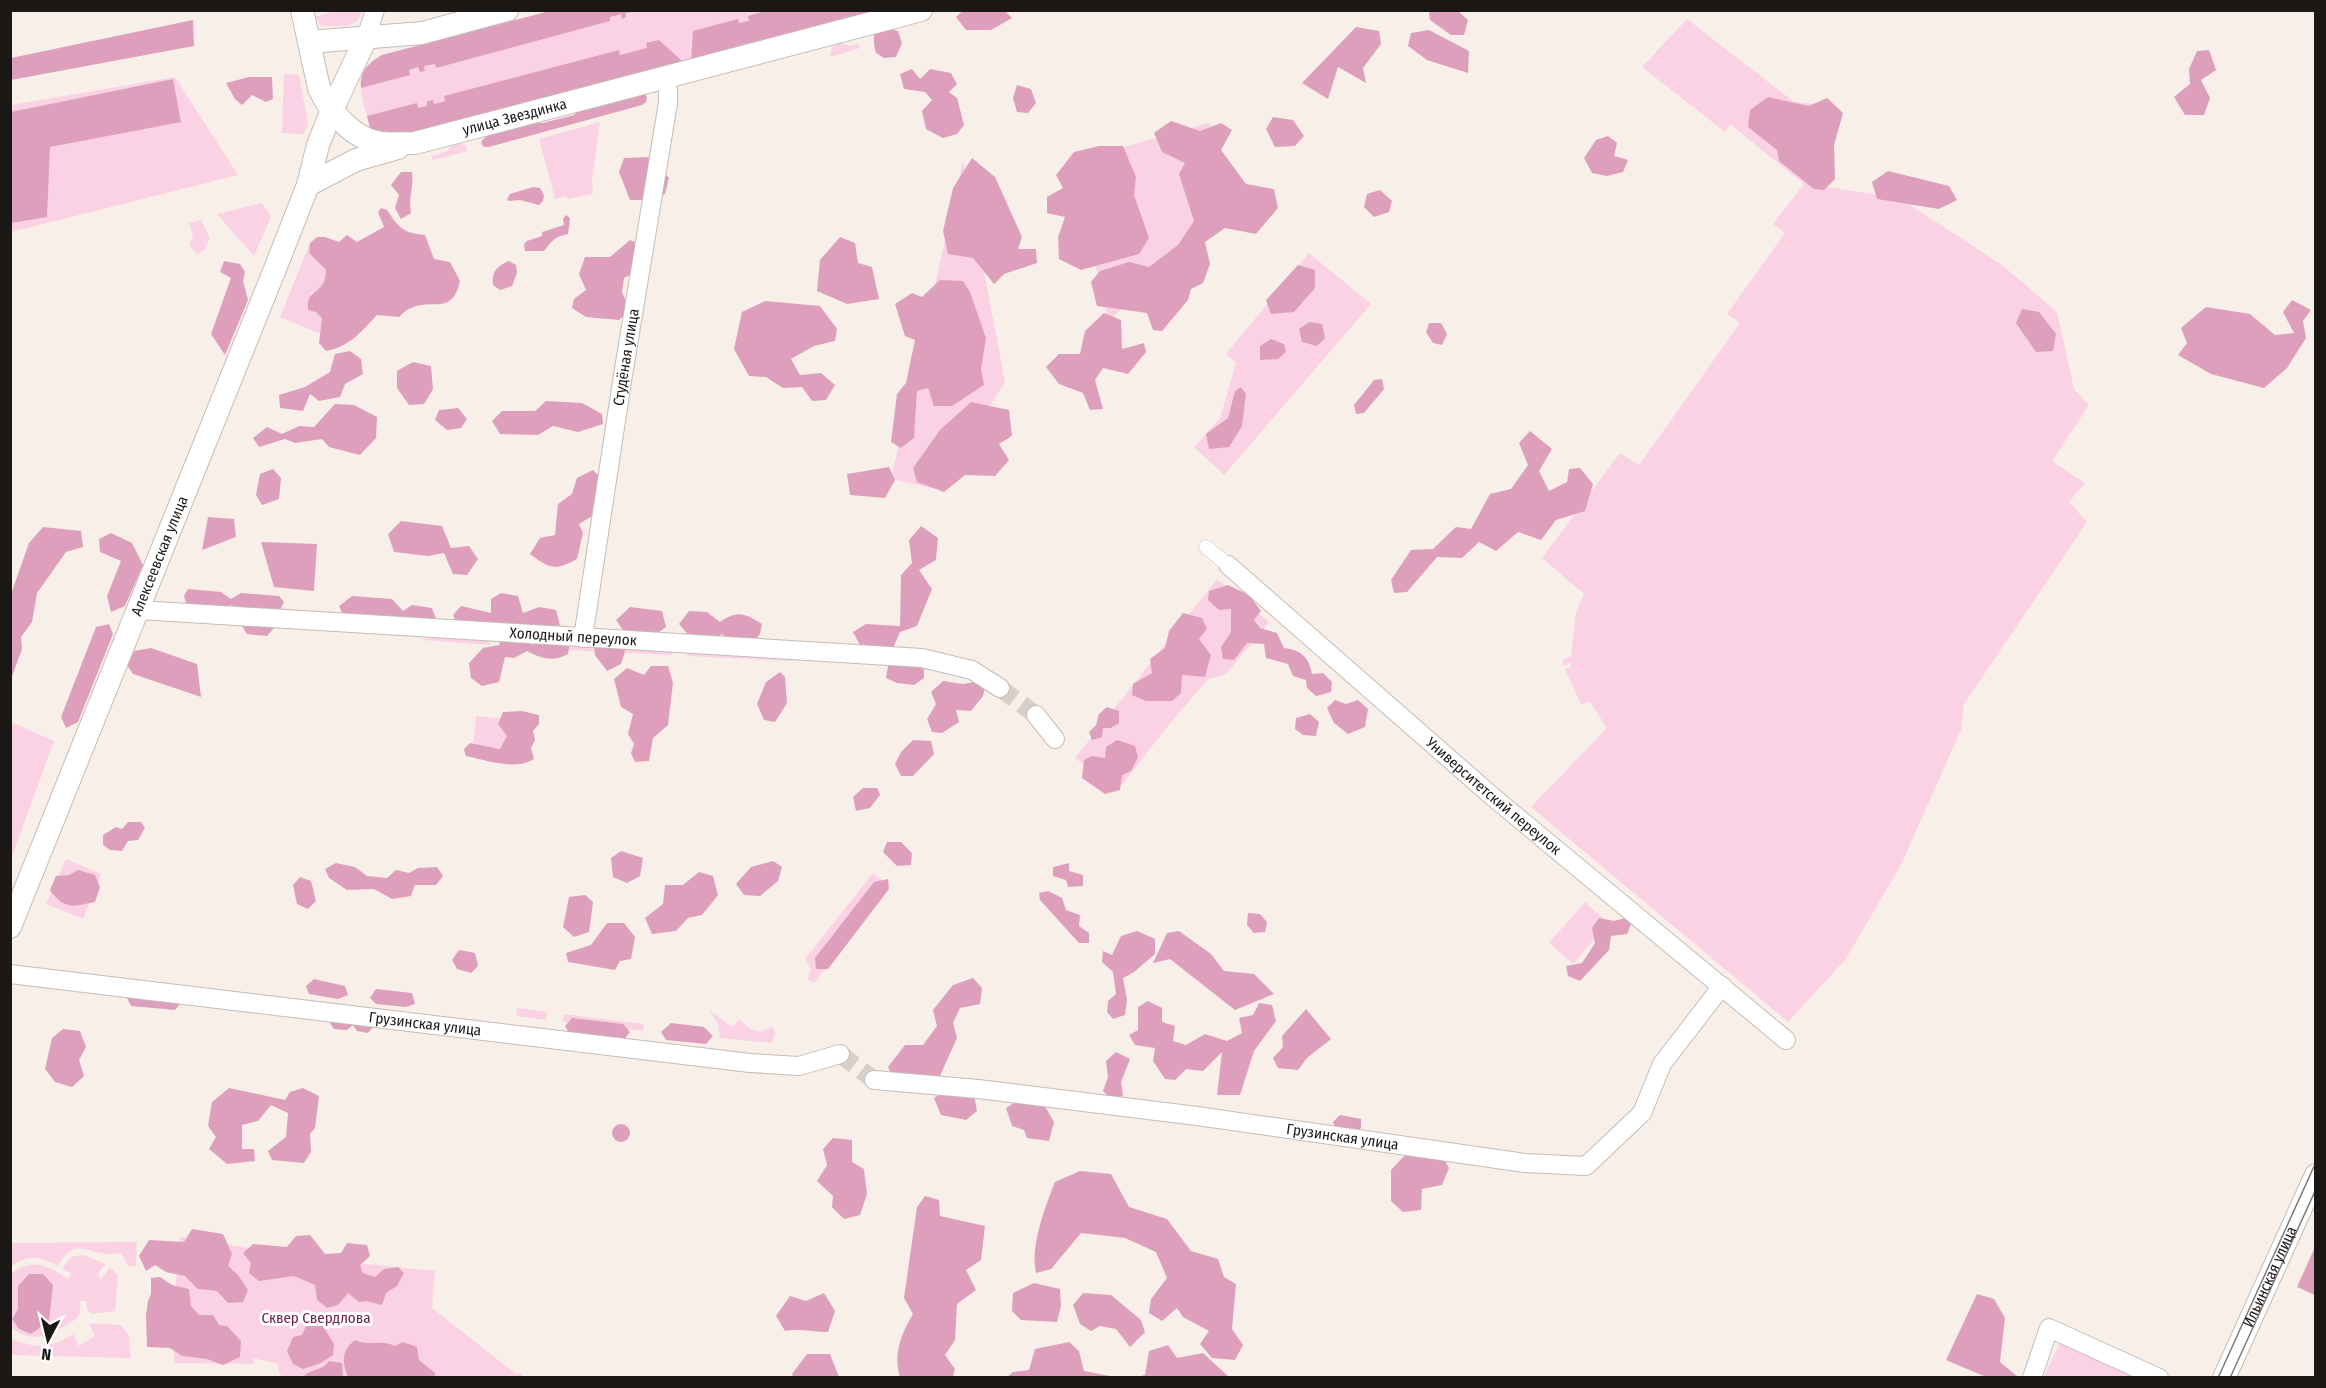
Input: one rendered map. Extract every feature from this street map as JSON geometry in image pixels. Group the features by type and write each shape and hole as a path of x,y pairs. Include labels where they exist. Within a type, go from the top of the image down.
{"street":[{"name":"улица Звездинка","path":"302,10 319,88 332,110 352,129 365,138 380,143 415,143 921,10"},
{"path":"332,110 366,38 375,10"},
{"path":"309,42 422,33 507,10"},
{"name":"Студёная улица","path":"583,638 622,375 668,103 665,79"},
{"name":"Алексеевская улица","path":"10,927 308,185 318,146 332,110"},
{"path":"308,185 356,160 415,143"},
{"name":"Университетский переулок","path":"1206,547 1476,783 1786,1040"},
{"name":"Холодный переулок","path":"139,610 922,658 972,670 1000,688"},
{"path":"1036,715 1055,739"},
{"name":"Грузинская улица","path":"10,974 750,1063 798,1066 840,1054"},
{"name":"Грузинская улица","path":"874,1080 978,1089 1197,1116 1525,1163 1586,1166 1642,1113 1662,1064 1722,986"},
{"name":"Ильинская улица","path":"2224,1377 2316,1176"},
{"path":"2032,1377 2049,1328 2159,1377"}],"green space":[{"path":"336,11 362,11 358,21 348,26 321,26 314,17"},
{"path":"550,11 889,11 394,139 370,128 362,96 362,78 365,70 382,55"},
{"path":"1687,19 1794,102 1832,105 1827,187 1899,198 2002,265 2057,312 2074,389 2089,405 2052,461 2085,483 2069,502 2087,522 1964,704 1961,730 1900,867 1845,960 1788,1022 1531,807 1607,728 1590,702 1581,704 1565,669 1571,667 1570,663 1564,666 1562,661 1571,656 1576,612 1584,594 1542,558 1620,453 1639,465 1740,323 1727,314 1785,233 1773,224 1804,184 1730,124 1725,132 1642,67"},
{"path":"840,42 849,46 858,44 860,48 830,57 832,47"},
{"path":"284,74 299,75 308,123 304,134 282,133"},
{"path":"175,77 238,175 11,232 11,105"},
{"path":"600,122 592,181 593,194 555,199 539,139"},
{"path":"1209,123 1229,199 1109,321 1071,162"},
{"path":"454,143 465,145 468,151 433,160 431,156 447,151"},
{"path":"963,161 1005,382 937,489 891,479"},
{"path":"262,203 271,217 254,256 217,214"},
{"path":"201,220 210,238 204,250 198,254 189,246 193,236 189,223"},
{"path":"310,243 309,253 326,270 323,284 311,293 316,312 322,318 321,334 280,317"},
{"path":"1309,253 1371,304 1224,475 1194,447 1220,418 1236,363 1226,354"},
{"path":"1217,579 1269,622 1226,674 1208,679 1122,785 1114,787 1075,758"},
{"path":"427,637 488,641 491,645 423,640"},
{"path":"508,643 673,651 672,655 504,647"},
{"path":"688,652 790,657 792,661 687,656"},
{"path":"476,716 524,721 521,751 473,745"},
{"path":"11,722 54,741 11,859"},
{"path":"66,859 101,874 83,919 46,904"},
{"path":"873,873 886,883 887,891 815,982 808,980 811,969 805,959"},
{"path":"1585,902 1608,923 1573,964 1549,943"},
{"path":"517,1008 547,1012 546,1020 516,1016"},
{"path":"709,1010 732,1027 739,1019 751,1029 762,1032 772,1026 775,1034 771,1043 720,1038 718,1024"},
{"path":"564,1014 644,1024 643,1031 563,1022"},
{"name":"Сквер Свердлова","path":"180,1237 317,1259 435,1271 432,1308 516,1374 524,1373 520,1378 283,1378 278,1364 253,1358 253,1364 174,1363 174,1304"},
{"path":"137,1242 136,1266 128,1266 121,1253 107,1254 80,1248 69,1252 58,1266 46,1260 34,1258 22,1260 11,1266 11,1243"},
{"path":"84,1255 105,1264 98,1274 101,1279 110,1267 118,1276 115,1311 92,1314 87,1309 86,1301 80,1301 80,1312 77,1318 53,1333 32,1337 11,1327 11,1274 33,1264 53,1270 68,1279 72,1274 62,1268 71,1257"},
{"path":"89,1323 121,1325 129,1336 131,1358 11,1355 11,1344 14,1340 44,1346 73,1334 79,1346 95,1336"},
{"path":"2062,1339 2151,1378 2043,1378"}],"shaded area":[{"path":"768,10 889,11 691,62 693,31 738,19 739,23 749,21 748,16"},
{"path":"1004,10 1012,18 991,30 966,30 956,17 963,11"},
{"path":"550,11 635,11 625,13 626,17 622,19 621,14 610,17 610,21 436,68 435,64 424,66 425,71 420,72 418,67 409,70 410,75 361,88 361,77 366,68 382,55"},
{"path":"1429,11 1458,11 1468,20 1464,35 1451,35 1430,20"},
{"path":"193,20 194,46 11,80 11,58"},
{"path":"1356,27 1379,31 1381,44 1363,68 1366,83 1338,67 1328,99 1302,83"},
{"path":"887,28 898,31 902,43 896,57 884,58 876,53 874,33"},
{"path":"1429,30 1469,51 1468,73 1427,60 1408,46 1411,33"},
{"path":"659,40 683,64 394,139 370,128 367,116 417,103 418,108 427,106 427,101 433,100 434,104 445,101 444,96 619,50 620,55 647,48 646,43"},
{"path":"2209,50 2216,70 2201,80 2210,98 2204,115 2185,115 2174,97 2190,84 2189,69 2197,51"},
{"path":"912,69 920,79 930,69 951,73 957,84 949,92 957,98 964,125 957,134 943,138 926,129 922,111 932,100 925,92 904,89 900,74"},
{"path":"249,77 272,77 273,99 266,102 252,95 242,105 235,99 226,83"},
{"path":"173,79 181,122 50,147 47,217 11,223 11,112"},
{"path":"1017,85 1031,89 1036,103 1028,113 1017,112 1013,98"},
{"path":"644,92 647,97 646,102 642,105 489,147 484,147 481,143 493,132 574,115 582,107"},
{"path":"1768,97 1809,106 1827,98 1843,113 1834,145 1835,179 1824,190 1814,189 1779,161 1777,150 1748,127 1750,110"},
{"path":"1273,117 1293,120 1304,136 1295,146 1275,147 1266,129"},
{"path":"1171,121 1200,131 1221,123 1232,130 1221,150 1246,184 1274,189 1278,208 1256,234 1225,228 1205,242 1210,264 1203,283 1191,289 1188,300 1162,331 1153,330 1147,313 1097,306 1091,282 1100,271 1129,262 1149,267 1178,245 1194,221 1179,174 1185,163 1162,152 1154,133"},
{"path":"1608,136 1617,143 1614,156 1628,160 1623,172 1607,176 1592,173 1584,158 1596,140"},
{"path":"1099,146 1123,146 1136,177 1134,195 1149,238 1139,254 1081,270 1059,259 1058,237 1065,217 1047,213 1047,197 1063,188 1056,175 1074,152"},
{"path":"648,157 669,178 665,194 644,200 630,200 619,172 624,158"},
{"path":"972,158 995,177 1022,237 1018,249 1036,249 1037,263 1004,274 994,284 973,258 948,254 943,231 953,188"},
{"path":"1888,171 1949,186 1957,200 1939,209 1877,199 1872,182"},
{"path":"401,172 412,172 412,177 411,213 401,219 395,208 399,195 391,185"},
{"path":"533,187 540,188 544,195 539,205 507,199 510,194"},
{"path":"1380,190 1392,201 1389,212 1374,217 1364,207 1367,194"},
{"path":"381,208 387,210 402,228 411,233 425,235 434,259 450,262 460,281 457,292 447,302 419,305 408,309 399,317 377,315 348,342 326,351 319,343 322,318 316,312 308,310 308,302 323,284 326,270 309,253 310,243 317,237 339,242 347,235 357,242 384,227 378,212"},
{"path":"566,215 570,218 568,234 554,240 544,251 525,251 524,244 527,241 542,236 542,232 564,225 563,219"},
{"path":"840,237 855,243 858,263 872,267 879,299 847,304 817,291 820,260"},
{"path":"630,240 644,246 644,268 624,278 622,292 630,310 619,320 586,317 572,308 574,299 586,290 579,274 585,257 610,257"},
{"path":"224,261 240,264 245,272 243,281 248,300 225,355 211,334 231,278 220,272"},
{"path":"509,261 516,265 517,273 512,286 500,290 493,285 494,273 498,267"},
{"path":"1298,265 1315,270 1315,288 1294,312 1271,314 1266,300"},
{"path":"940,280 963,281 970,292 986,338 981,369 984,385 952,406 934,406 928,388 917,391 914,438 901,448 891,442 897,394 906,383 915,340 905,336 895,304 912,293 922,297"},
{"path":"2292,300 2311,310 2303,321 2306,338 2287,368 2264,388 2211,374 2178,355 2187,343 2181,328 2206,307 2250,314 2275,335 2294,333 2283,312"},
{"path":"765,301 820,306 837,329 835,341 814,346 791,359 800,375 821,373 835,385 826,400 812,401 802,387 783,388 766,377 749,376 734,349 742,312"},
{"path":"2022,309 2039,312 2056,334 2053,351 2036,352 2016,323"},
{"path":"1104,313 1121,320 1122,349 1144,343 1146,352 1128,374 1103,368 1095,380 1103,409 1090,410 1083,393 1059,384 1046,367 1059,354 1080,354 1085,331"},
{"path":"1309,322 1322,324 1325,338 1317,346 1302,342 1299,329"},
{"path":"1429,323 1441,323 1447,334 1442,345 1433,343 1426,332"},
{"path":"1271,339 1284,344 1286,352 1278,359 1260,360 1260,346"},
{"path":"350,351 361,359 363,374 345,384 340,397 319,401 310,394 303,411 280,408 279,395 305,387 330,372 335,354"},
{"path":"413,362 431,366 433,389 424,404 409,405 397,388 397,371"},
{"path":"1382,379 1384,389 1364,413 1356,414 1354,405 1374,380"},
{"path":"1241,387 1246,394 1242,426 1229,447 1209,449 1206,434 1228,418 1235,391"},
{"path":"546,401 582,403 602,414 603,424 578,432 553,426 538,435 500,434 492,421 502,411 535,411"},
{"path":"971,402 1009,410 1012,436 999,444 1009,460 995,476 965,475 944,492 917,482 913,468 940,430"},
{"path":"335,404 354,405 377,417 376,438 360,455 329,447 322,439 295,443 285,439 259,447 253,438 267,427 282,434 299,426 314,427"},
{"path":"458,408 467,419 461,428 447,430 435,420 439,410"},
{"path":"1530,431 1552,449 1539,471 1549,491 1567,482 1569,469 1580,468 1593,484 1585,511 1556,520 1541,540 1518,532 1496,551 1479,542 1462,558 1437,557 1407,592 1394,593 1391,580 1411,550 1433,549 1456,527 1471,529 1490,494 1511,489 1528,465 1519,443"},
{"path":"889,467 895,480 885,498 850,495 847,474"},
{"path":"273,469 281,478 279,499 262,505 256,495 260,474"},
{"path":"593,470 603,480 594,515 579,524 583,533 577,559 558,567 543,563 530,554 540,538 555,535 558,504 572,494 577,478"},
{"path":"208,517 234,519 236,537 202,550"},
{"path":"401,521 442,526 451,548 469,546 478,559 467,575 453,574 444,553 428,556 394,552 388,534"},
{"path":"921,526 938,538 936,560 919,570 932,589 917,626 900,632 893,648 860,645 853,632 866,624 900,626 901,575 912,563 909,540"},
{"path":"43,527 81,531 83,547 66,552 37,593 32,622 21,637 22,649 11,679 11,594 29,543"},
{"path":"111,533 132,543 143,565 125,606 111,612 107,596 121,561 100,552 99,539"},
{"path":"261,542 317,544 314,591 274,587"},
{"path":"1228,585 1249,595 1261,611 1254,620 1260,628 1277,633 1284,648 1303,655 1309,663 1312,674 1323,673 1332,682 1331,692 1316,696 1307,688 1306,680 1293,676 1288,664 1266,658 1264,644 1247,643 1234,660 1223,659 1221,647 1231,632 1231,609 1219,610 1208,600 1209,591"},
{"path":"188,589 221,592 231,599 241,593 279,596 284,602 280,610 239,610 232,605 219,608 187,606 184,596"},
{"path":"501,593 518,596 523,613 539,607 556,610 560,625 551,632 458,626 453,615 461,606 491,613 491,599"},
{"path":"352,596 392,599 403,611 412,605 432,608 436,619 430,625 412,625 402,617 394,622 345,619 339,606"},
{"path":"630,607 662,611 666,627 652,637 627,636 616,620"},
{"path":"689,611 707,612 720,622 736,614 746,615 762,624 760,634 752,643 731,643 722,634 711,642 690,637 679,624"},
{"path":"1183,613 1202,618 1207,629 1199,639 1211,655 1205,677 1182,675 1181,693 1172,701 1146,701 1132,695 1133,684 1152,673 1150,659 1165,648 1169,631"},
{"path":"247,618 269,619 274,628 267,636 247,634 242,626"},
{"path":"109,624 113,634 78,722 66,728 61,717 96,627"},
{"path":"501,638 524,638 532,645 540,639 564,641 569,647 568,654 558,658 548,658 527,651 514,658 505,657 499,682 482,686 471,678 469,663 483,648 499,645"},
{"path":"620,639 625,651 621,664 607,671 595,655 594,645"},
{"path":"151,648 197,664 201,697 133,674 127,665 134,651"},
{"path":"903,661 924,669 924,678 914,685 897,683 886,678 888,666"},
{"path":"651,666 668,666 673,683 668,725 653,738 649,761 635,762 631,753 634,744 628,734 633,714 621,707 614,679 627,668 644,675"},
{"path":"780,672 785,677 787,703 775,722 764,720 757,704 766,682"},
{"path":"943,681 963,684 975,682 985,687 983,696 971,711 956,710 959,722 942,733 932,732 927,719 936,704 931,692"},
{"path":"1335,700 1346,704 1358,700 1368,709 1365,727 1348,734 1334,723 1327,708"},
{"path":"1107,707 1119,711 1119,723 1111,728 1103,728 1102,737 1092,740 1089,732 1096,725 1099,714"},
{"path":"522,711 539,715 539,724 533,731 535,740 531,748 534,759 519,764 510,764 466,756 464,749 470,743 500,749 507,736 498,724 503,712"},
{"path":"1310,714 1319,722 1316,736 1303,735 1295,729 1296,718"},
{"path":"913,740 931,741 934,754 913,776 901,776 895,764 901,752"},
{"path":"1117,740 1135,746 1138,757 1131,771 1122,775 1120,790 1105,794 1082,778 1084,760 1092,756 1105,758 1106,747"},
{"path":"863,788 877,788 880,795 870,808 856,811 853,797"},
{"path":"128,822 141,822 145,828 138,840 128,841 122,851 110,850 103,845 103,835 116,827 122,829"},
{"path":"887,842 901,842 912,853 911,865 897,866 883,852"},
{"path":"621,851 643,858 640,876 627,883 613,877 611,858"},
{"path":"773,861 782,867 778,881 760,896 744,895 736,884 751,867"},
{"path":"336,863 355,867 367,876 387,878 396,870 409,873 418,868 437,867 443,876 436,885 415,885 411,896 392,899 374,889 347,890 329,878 325,869"},
{"path":"1069,863 1069,871 1083,875 1083,886 1068,887 1066,880 1053,876 1053,867"},
{"path":"78,870 95,875 100,887 95,902 65,904 50,890 56,876 69,875"},
{"path":"699,872 713,876 718,895 702,915 688,918 676,931 652,934 645,918 663,904 665,885 683,885"},
{"path":"300,877 311,881 316,901 308,909 297,904 293,885"},
{"path":"888,879 889,889 828,969 816,969 815,958 874,882"},
{"path":"1048,891 1062,898 1066,910 1080,915 1079,926 1089,933 1089,943 1079,943 1040,900 1039,893"},
{"path":"585,895 593,902 589,932 574,937 563,927 569,897"},
{"path":"1248,913 1260,914 1267,922 1265,932 1254,933 1247,925"},
{"path":"1599,918 1614,921 1625,918 1632,922 1627,934 1611,936 1609,950 1580,981 1568,976 1566,966 1582,963 1595,943 1592,928"},
{"path":"607,923 624,923 635,937 631,959 620,961 615,970 568,962 566,953 591,945"},
{"path":"1137,931 1155,939 1155,954 1123,978 1127,1000 1125,1015 1113,1019 1107,1012 1108,1001 1116,994 1113,972 1102,962 1103,951 1112,955 1121,936"},
{"path":"1179,931 1211,954 1224,971 1254,974 1274,994 1235,1010 1170,959 1153,963 1167,933"},
{"path":"459,950 475,953 478,966 471,973 457,969 452,960"},
{"path":"973,978 982,988 980,1004 960,1008 953,1023 957,1038 939,1078 896,1085 888,1067 905,1045 923,1045 937,1026 933,1010 953,985"},
{"path":"314,979 345,986 348,995 338,999 309,994 306,986"},
{"path":"376,989 412,993 415,1004 406,1007 376,1004 370,998"},
{"path":"126,996 176,996 180,1004 175,1010 131,1006"},
{"path":"1148,1001 1162,1008 1162,1022 1175,1026 1173,1041 1186,1045 1205,1034 1227,1041 1242,1033 1239,1018 1253,1015 1259,1003 1272,1005 1276,1021 1254,1051 1240,1095 1217,1095 1222,1052 1203,1071 1186,1069 1175,1080 1165,1079 1153,1061 1155,1048 1135,1045 1129,1035 1138,1030 1138,1007"},
{"path":"1306,1009 1331,1039 1307,1058 1298,1070 1278,1068 1273,1058 1283,1047 1282,1036"},
{"path":"336,1016 374,1026 368,1033 357,1031 353,1025 347,1030 334,1029 330,1023"},
{"path":"572,1018 623,1024 630,1032 623,1041 569,1033 565,1026"},
{"path":"671,1023 704,1027 713,1036 706,1044 666,1040 661,1032"},
{"path":"63,1029 80,1031 86,1047 79,1060 84,1076 72,1087 55,1082 45,1069 52,1038"},
{"path":"1116,1052 1130,1059 1121,1082 1123,1095 1114,1102 1103,1091 1108,1077 1106,1061"},
{"path":"229,1088 285,1100 290,1092 303,1088 319,1096 315,1128 310,1134 311,1152 304,1163 272,1160 268,1151 286,1137 288,1113 271,1105 258,1121 242,1125 242,1149 254,1149 255,1161 227,1164 209,1149 216,1137 208,1126 212,1102"},
{"path":"949,1088 974,1095 977,1111 966,1120 941,1115 934,1098"},
{"path":"1020,1099 1043,1103 1054,1122 1049,1141 1027,1138 1024,1130 1012,1126 1006,1108"},
{"path":"1340,1115 1361,1119 1361,1128 1351,1134 1336,1130 1333,1122"},
{"path":"617,1124 625,1124 630,1129 628,1140 617,1142 612,1137 612,1129"},
{"path":"833,1138 852,1140 852,1162 864,1169 867,1194 860,1215 844,1219 832,1207 833,1196 817,1181 827,1165 823,1149"},
{"path":"1406,1154 1444,1159 1449,1168 1442,1185 1422,1189 1421,1210 1403,1212 1391,1201 1391,1170"},
{"path":"1080,1171 1111,1174 1129,1207 1167,1219 1191,1251 1218,1259 1224,1277 1236,1284 1232,1329 1243,1345 1235,1360 1212,1358 1200,1344 1209,1331 1183,1317 1177,1308 1162,1321 1149,1313 1151,1299 1167,1278 1156,1252 1125,1238 1081,1233 1051,1269 1036,1273 1037,1239 1055,1182"},
{"path":"925,1196 939,1200 940,1216 985,1226 981,1260 966,1270 976,1290 957,1304 955,1340 945,1355 955,1369 953,1377 900,1377 898,1369 899,1344 913,1314 904,1298 917,1207"},
{"path":"192,1229 223,1234 232,1254 228,1266 238,1275 248,1290 243,1302 228,1303 217,1291 198,1289 185,1276 166,1272 155,1265 146,1271 139,1256 149,1240 184,1242"},
{"path":"310,1235 325,1254 341,1253 347,1243 367,1245 370,1256 360,1265 363,1273 375,1277 384,1269 398,1267 404,1273 397,1286 386,1293 382,1305 366,1301 359,1302 348,1293 338,1305 327,1308 317,1300 315,1285 294,1276 259,1281 249,1273 251,1263 243,1253 253,1244 287,1247 296,1236"},
{"path":"2315,1247 2316,1295 2297,1287"},
{"path":"29,1274 43,1274 53,1285 49,1321 31,1334 19,1329 12,1319 18,1309 18,1286"},
{"path":"160,1277 172,1285 189,1289 191,1306 199,1315 213,1315 219,1325 227,1326 241,1341 240,1357 223,1365 207,1359 182,1356 170,1348 147,1347 146,1316 151,1294 151,1278"},
{"path":"1034,1283 1060,1289 1061,1306 1057,1322 1021,1320 1012,1311 1013,1293"},
{"path":"824,1293 835,1311 828,1332 785,1331 776,1316 790,1296 806,1301"},
{"path":"1083,1293 1111,1295 1141,1320 1145,1332 1130,1347 1116,1329 1100,1326 1091,1331 1080,1324 1073,1305"},
{"path":"1977,1294 1994,1299 2005,1318 2000,1362 2018,1377 1986,1377 1946,1360"},
{"path":"306,1326 323,1326 334,1344 333,1355 321,1363 303,1369 293,1364 287,1351 293,1337 302,1335"},
{"path":"355,1340 395,1346 403,1342 417,1347 419,1360 435,1373 435,1377 348,1377 344,1357 347,1348"},
{"path":"1069,1342 1079,1351 1084,1371 1115,1377 1007,1377 1013,1372 1029,1370 1035,1349"},
{"path":"1168,1345 1177,1358 1203,1353 1229,1377 1137,1377 1145,1375 1149,1351"},
{"path":"807,1354 830,1354 839,1377 793,1377 792,1374"},
{"path":"329,1361 342,1363 343,1377 303,1377 323,1367"}],"tunnel":[{"path":"1000,688 1036,715"},
{"path":"840,1054 874,1080"}],"tram line":[{"path":"2218,1378 2316,1162"},
{"path":"2230,1378 2316,1189"}]}
